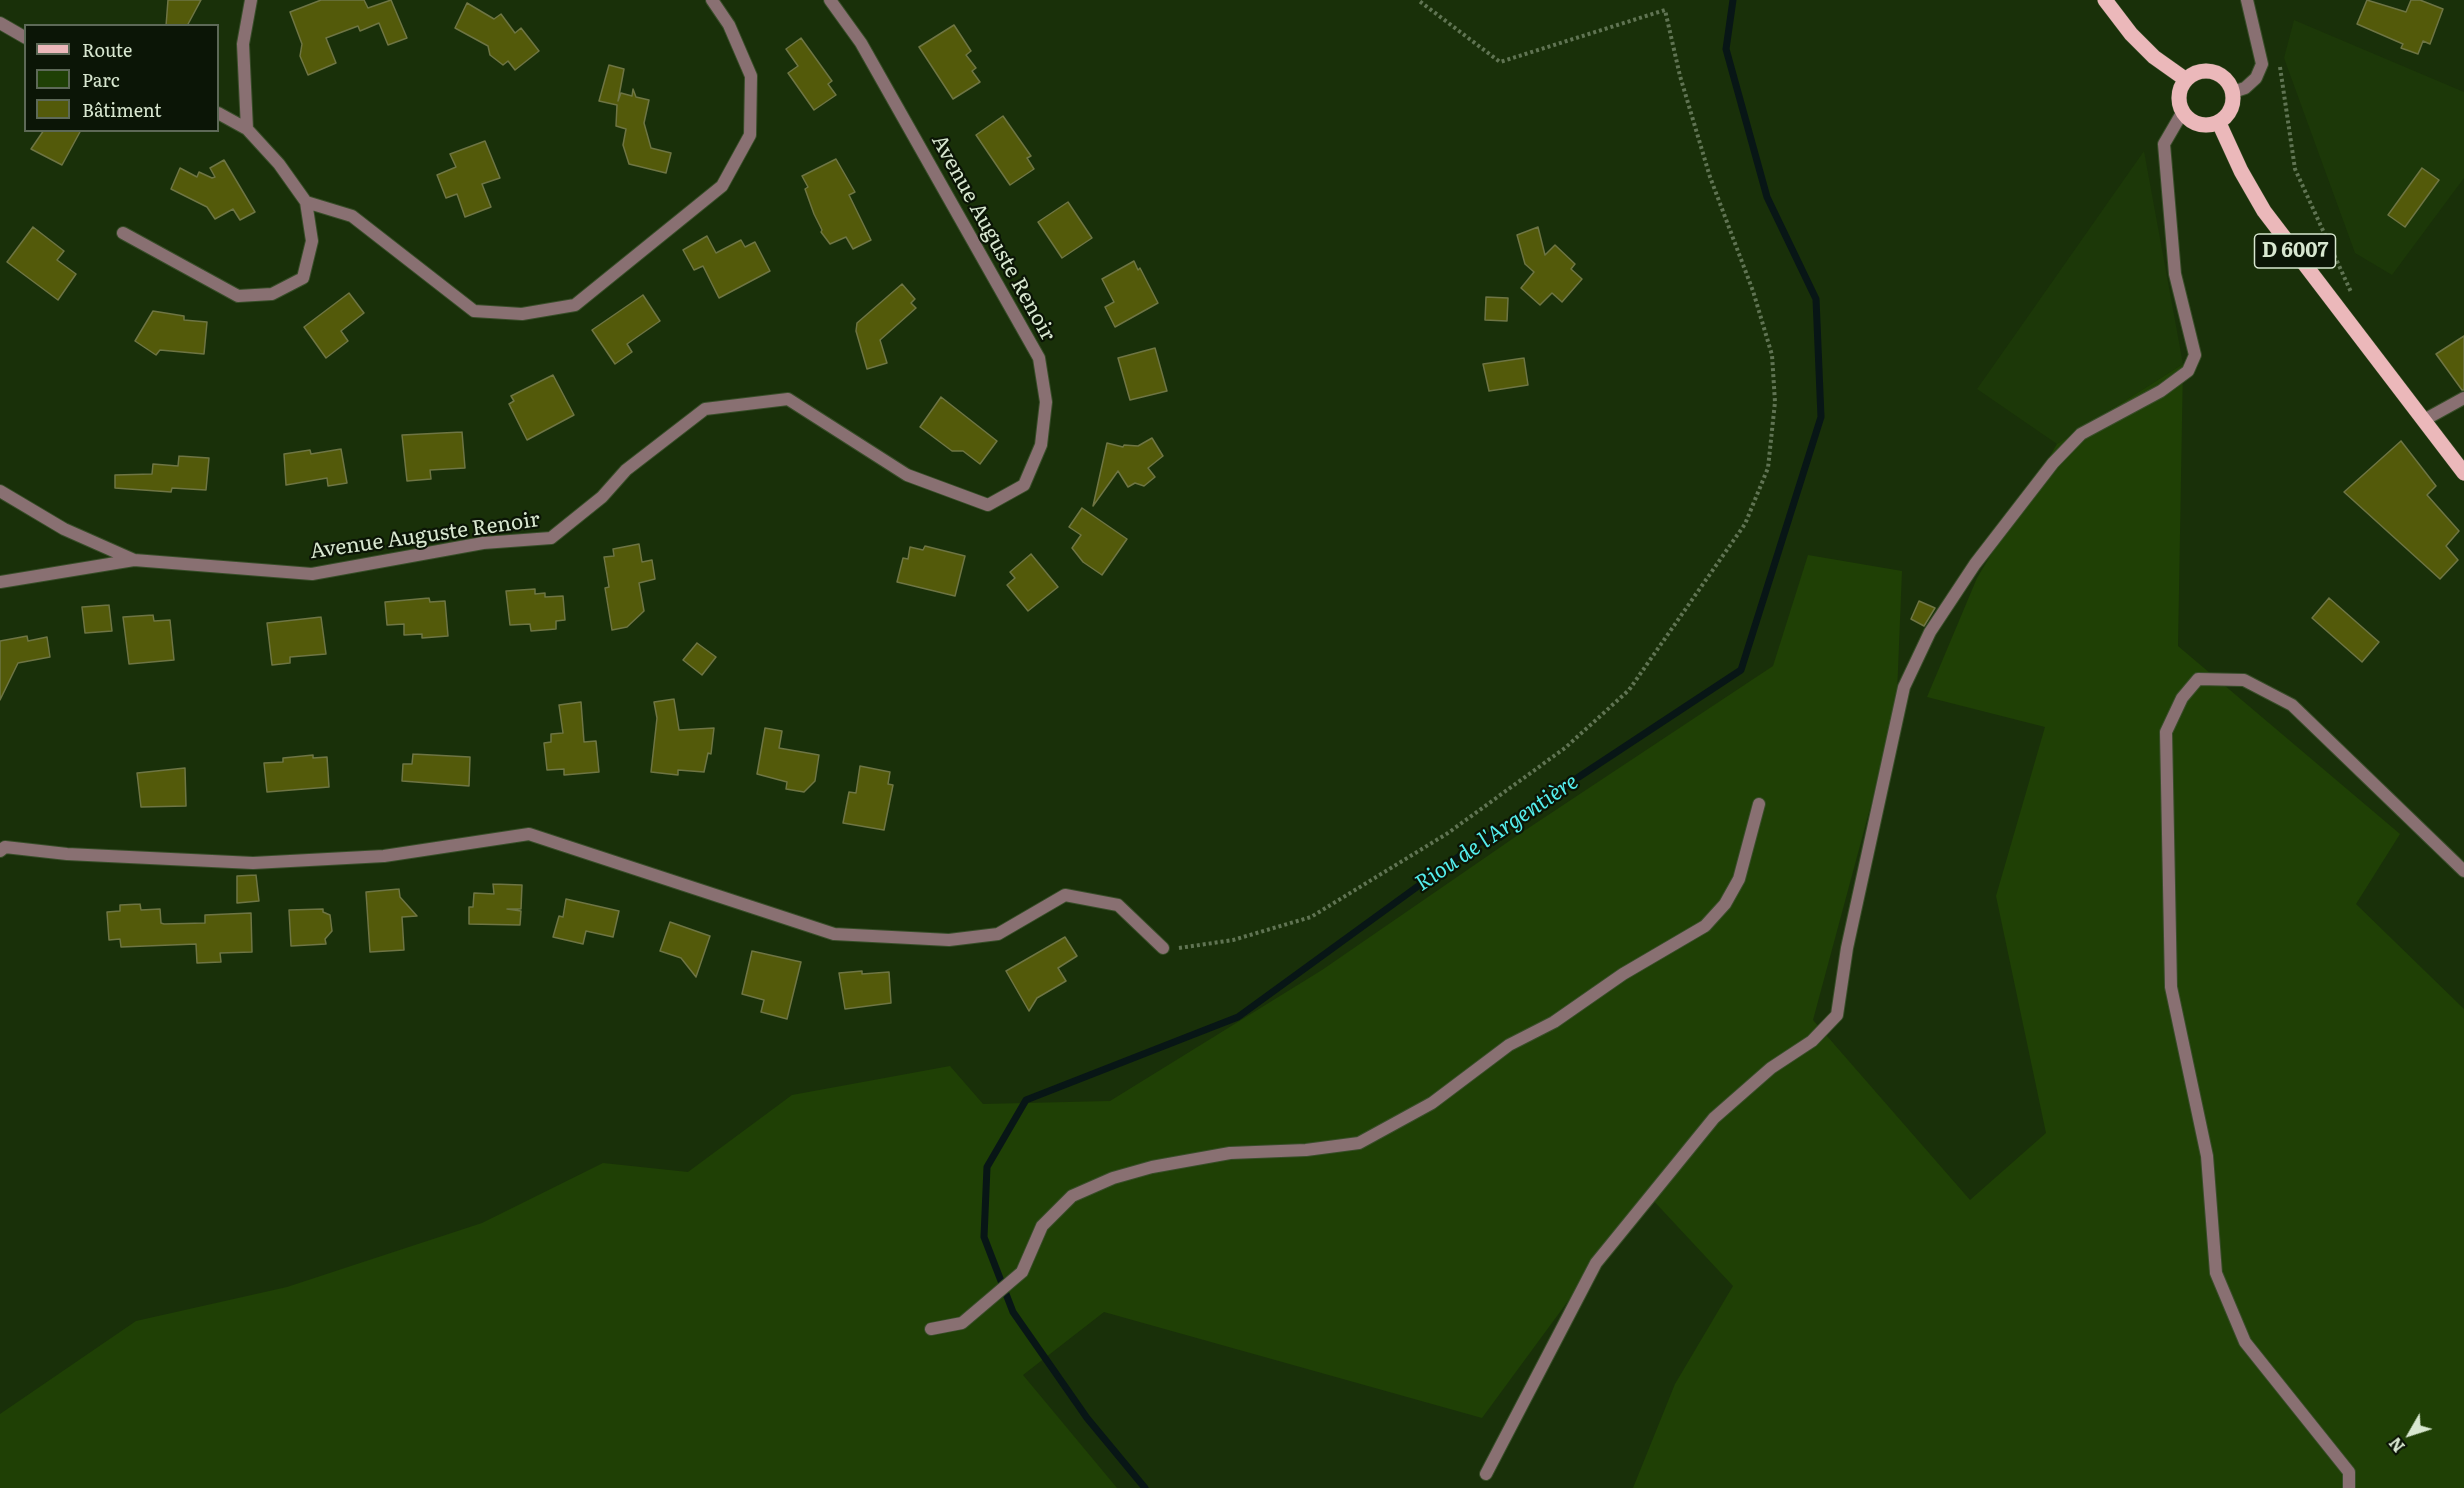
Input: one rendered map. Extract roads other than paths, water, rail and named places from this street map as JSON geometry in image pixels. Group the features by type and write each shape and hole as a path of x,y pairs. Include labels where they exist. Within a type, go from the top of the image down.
{"main road":[{"path":"2105,0 2131,34 2154,57 2185,79"},
{"path":"2207,70 2218,74 2228,81 2232,92 2233,104 2228,115 2219,123 2206,126 2192,123 2182,113 2178,102 2179,90 2185,79 2195,72 2207,70"},
{"name":"D 6007","path":"2219,123 2241,171 2264,211 2464,473"}],"street":[{"path":"247,129 243,44 251,0"},
{"path":"306,202 352,216 474,311 522,314 575,305 722,186 750,135 751,76 729,25 712,0"},
{"name":"Avenue Auguste Renoir","path":"0,582 134,560 312,574 483,543 551,538 602,497 626,470 705,409 788,399 907,475 988,505 1024,485 1041,445 1046,402 1039,358 861,43 830,0"},
{"path":"2232,92 2246,88 2256,78 2262,64 2247,0"},
{"path":"0,23 24,37"},
{"path":"1486,1474 1596,1263 1714,1118 1772,1068 1812,1041 1837,1015 1850,937 1904,687 1930,632 1975,564 2053,463 2080,434 2161,391 2188,371 2195,355 2175,274 2163,144 2182,113"},
{"path":"123,233 238,296 272,294 303,278 312,242 306,202 279,164 247,129 219,114"},
{"path":"2424,420 2464,398"},
{"path":"0,491 64,529 134,560"},
{"path":"2349,1488 2349,1472 2245,1342 2216,1273 2207,1156 2171,987 2166,732 2182,698 2199,679 2244,680 2292,705 2464,872"},
{"path":"931,1329 962,1323 1022,1272 1042,1226 1072,1196 1113,1178 1152,1167 1230,1153 1306,1150 1359,1143 1432,1103 1509,1045 1554,1022 1613,981 1705,926 1725,904 1739,879 1759,804"},
{"path":"0,851 5,847 67,854 253,863 384,856 529,834 834,934 949,940 998,934 1065,895 1118,905 1163,948"}],"waterway":[{"name":"Riou de l'Argentière","path":"1145,1488 1087,1418 1013,1312 984,1237 987,1167 1026,1100 1238,1017 1465,852 1741,670 1821,417 1816,299 1767,197 1726,49 1733,0"}]}
